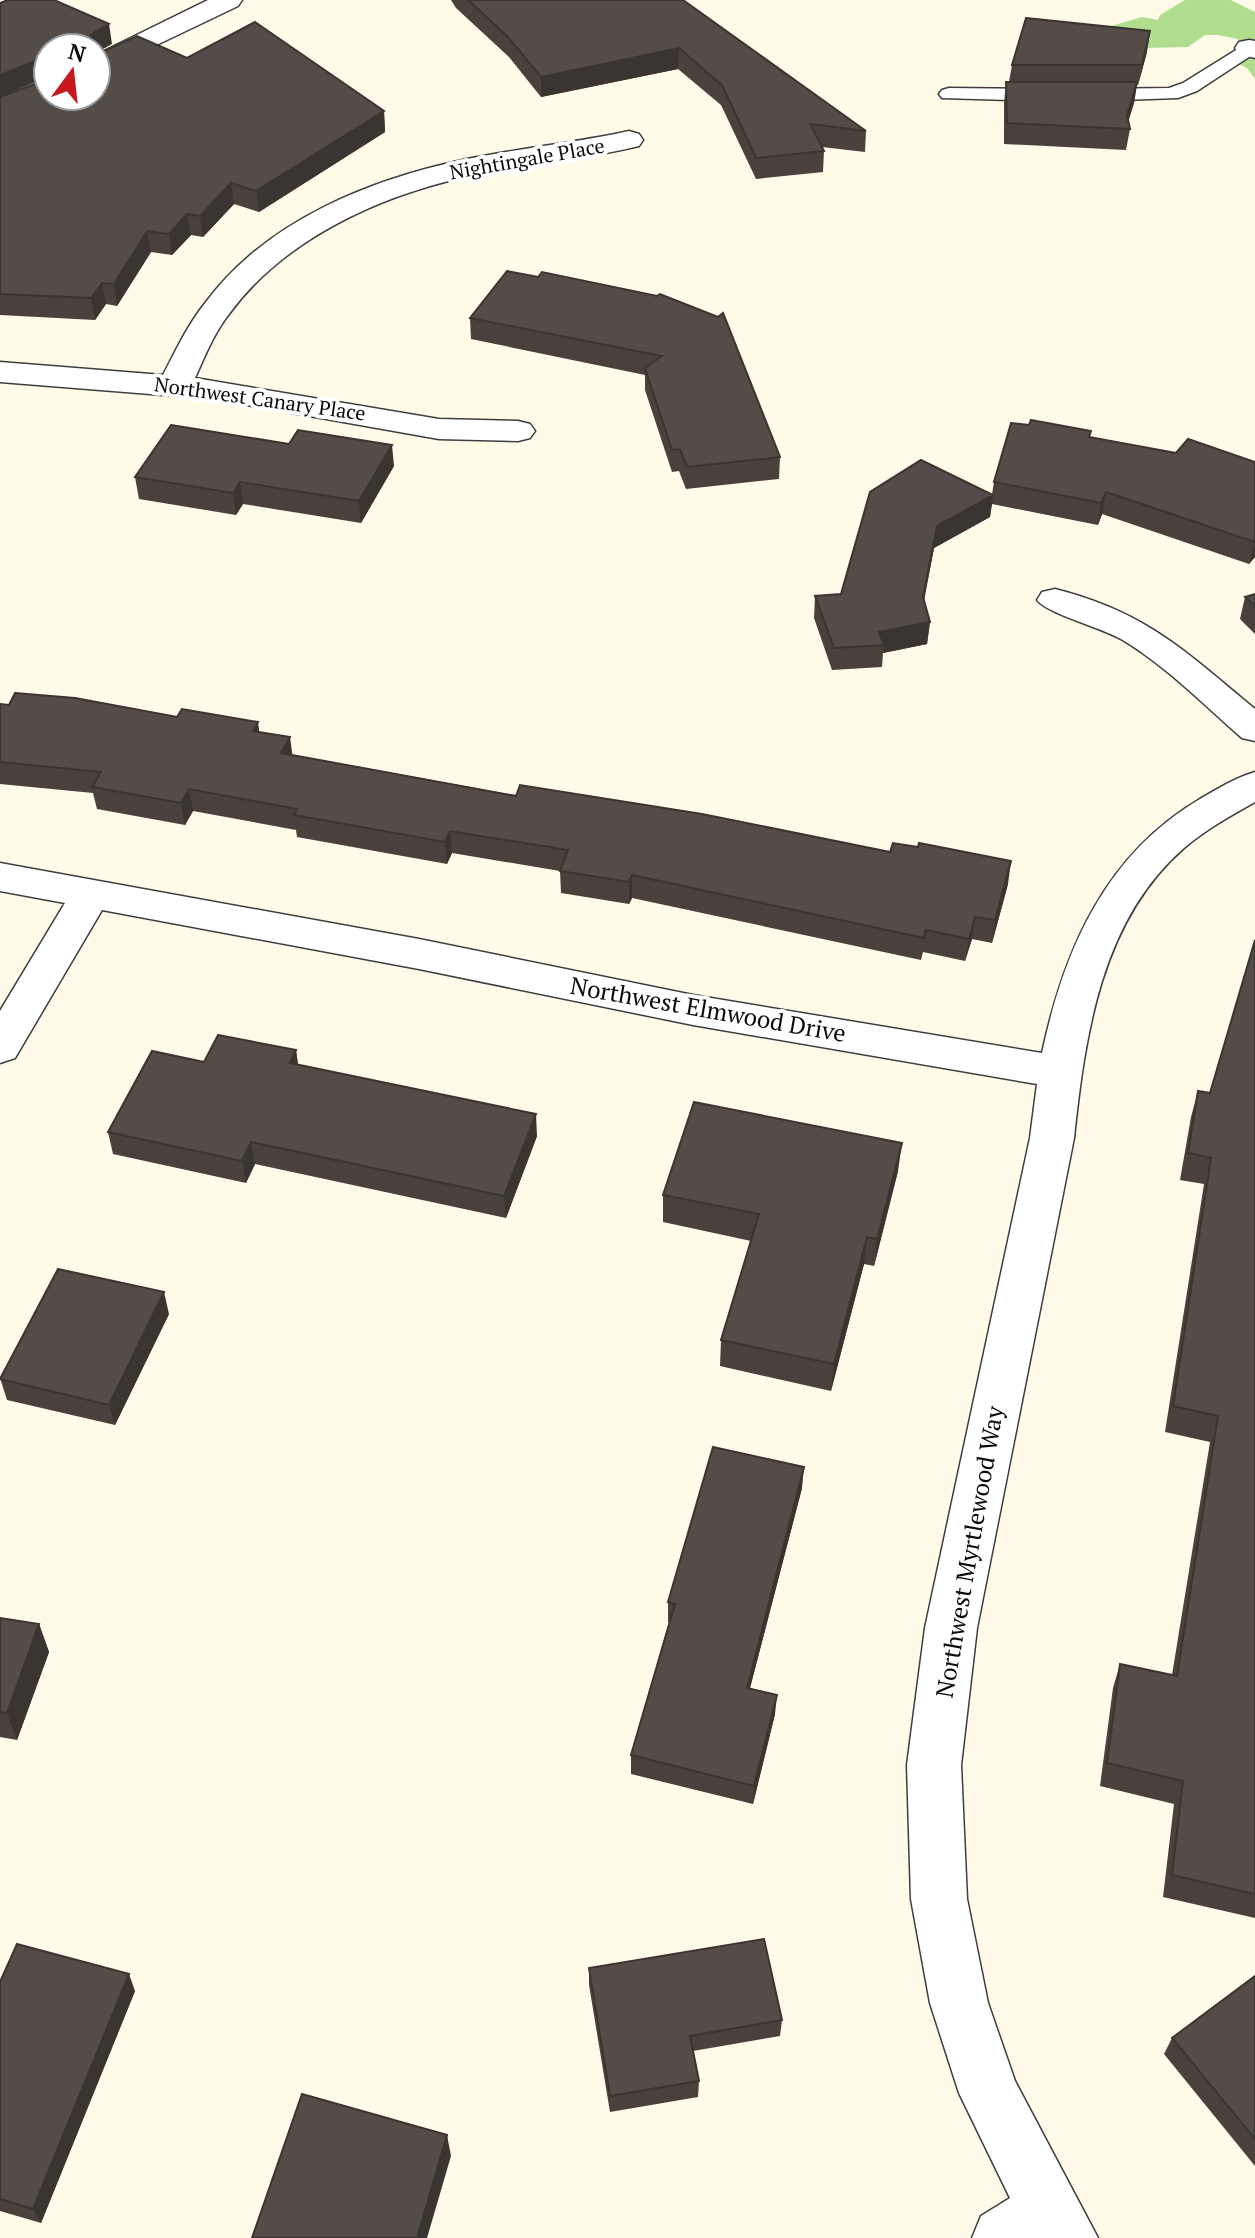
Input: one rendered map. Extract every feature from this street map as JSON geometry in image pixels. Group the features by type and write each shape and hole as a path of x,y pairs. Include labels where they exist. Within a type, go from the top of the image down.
{"street":[{"path":"112,58 229,0"},
{"name":"Nightingale Place","path":"175,385 202,331 230,292 273,251 314,226 400,187 465,168 572,153 629,140"},
{"name":"Northwest Canary Place","path":"0,372 175,385 306,404 439,429 518,431"},
{"path":"1055,600 1102,615 1134,631 1162,650 1255,729"},
{"path":"1058,1072 1074,1005 1095,940 1118,898 1165,844 1203,813 1255,785"},
{"name":"Northwest Elmwood Drive","path":"0,877 419,954 693,1010 1058,1072"},
{"path":"0,1047 91,894"},
{"name":"Northwest Myrtlewood Way","path":"1039,2229 959,2003 939,1899 934,1765 951,1628 1052,1138 1058,1072"}],"lane":[{"path":"949,94 1171,94 1190,87 1252,49"}],"green space":[{"path":"1185,0 1231,0 1255,12 1255,79 1247,68 1229,59 1227,54 1246,47 1238,39 1205,35 1188,47 1145,48 1104,28 1142,17 1158,20 1160,15"}],"building":[{"path":"8,0 54,0 109,24 95,32 32,32 32,62 0,75 0,3"},
{"path":"468,0 683,0 866,131 810,124 824,151 756,158 722,85 679,48 541,77 508,37"},
{"path":"1026,18 1150,31 1142,65 1012,65"},
{"path":"255,22 384,111 256,191 231,183 200,216 187,214 169,234 147,231 114,284 102,283 91,298 0,294 0,97 32,85 32,112 112,112 112,48 137,36 187,58"},
{"path":"1006,82 1137,82 1127,115 1130,129 1007,123"},
{"path":"507,271 538,277 542,272 657,296 660,294 718,317 723,313 780,457 687,467 680,449 672,450 645,368 662,356 470,318"},
{"path":"1031,420 1091,431 1089,437 1176,453 1188,439 1255,462 1255,542 1106,492 1101,503 994,482 1011,423 1029,425"},
{"path":"171,425 289,444 298,430 392,445 359,501 240,482 233,493 135,477"},
{"path":"921,460 993,495 937,526 923,597 930,622 879,632 884,645 834,648 815,596 841,594 870,492"},
{"path":"1255,594 1255,606 1245,597"},
{"path":"15,693 75,698 177,717 182,709 258,722 253,731 290,737 281,753 516,796 520,785 702,814 890,852 893,843 918,847 919,843 1011,861 995,920 975,917 969,939 926,930 924,938 632,875 629,882 560,871 568,850 450,831 445,842 294,815 297,809 189,789 181,803 92,787 101,772 0,762 0,704 9,705"},
{"path":"1255,940 1255,1894 1172,1875 1183,1781 1107,1763 1120,1664 1177,1676 1218,1416 1173,1406 1211,1158 1188,1153 1198,1091 1210,1093"},
{"path":"218,1035 296,1050 290,1063 536,1114 504,1196 251,1142 242,1161 108,1132 152,1051 204,1062"},
{"path":"694,1102 902,1143 877,1239 867,1237 834,1364 721,1340 759,1214 663,1195"},
{"path":"58,1269 164,1292 109,1405 0,1379"},
{"path":"713,1447 804,1467 747,1688 777,1695 754,1786 631,1755 675,1604 668,1602"},
{"path":"0,1618 39,1624 7,1713 0,1712"},
{"path":"764,1939 782,2020 690,2036 699,2081 610,2096 589,1968"},
{"path":"17,1944 129,1974 33,2209 0,2199 0,1982"},
{"path":"1255,1976 1255,2139 1172,2038"},
{"path":"302,2094 447,2135 417,2238 252,2238"}]}
